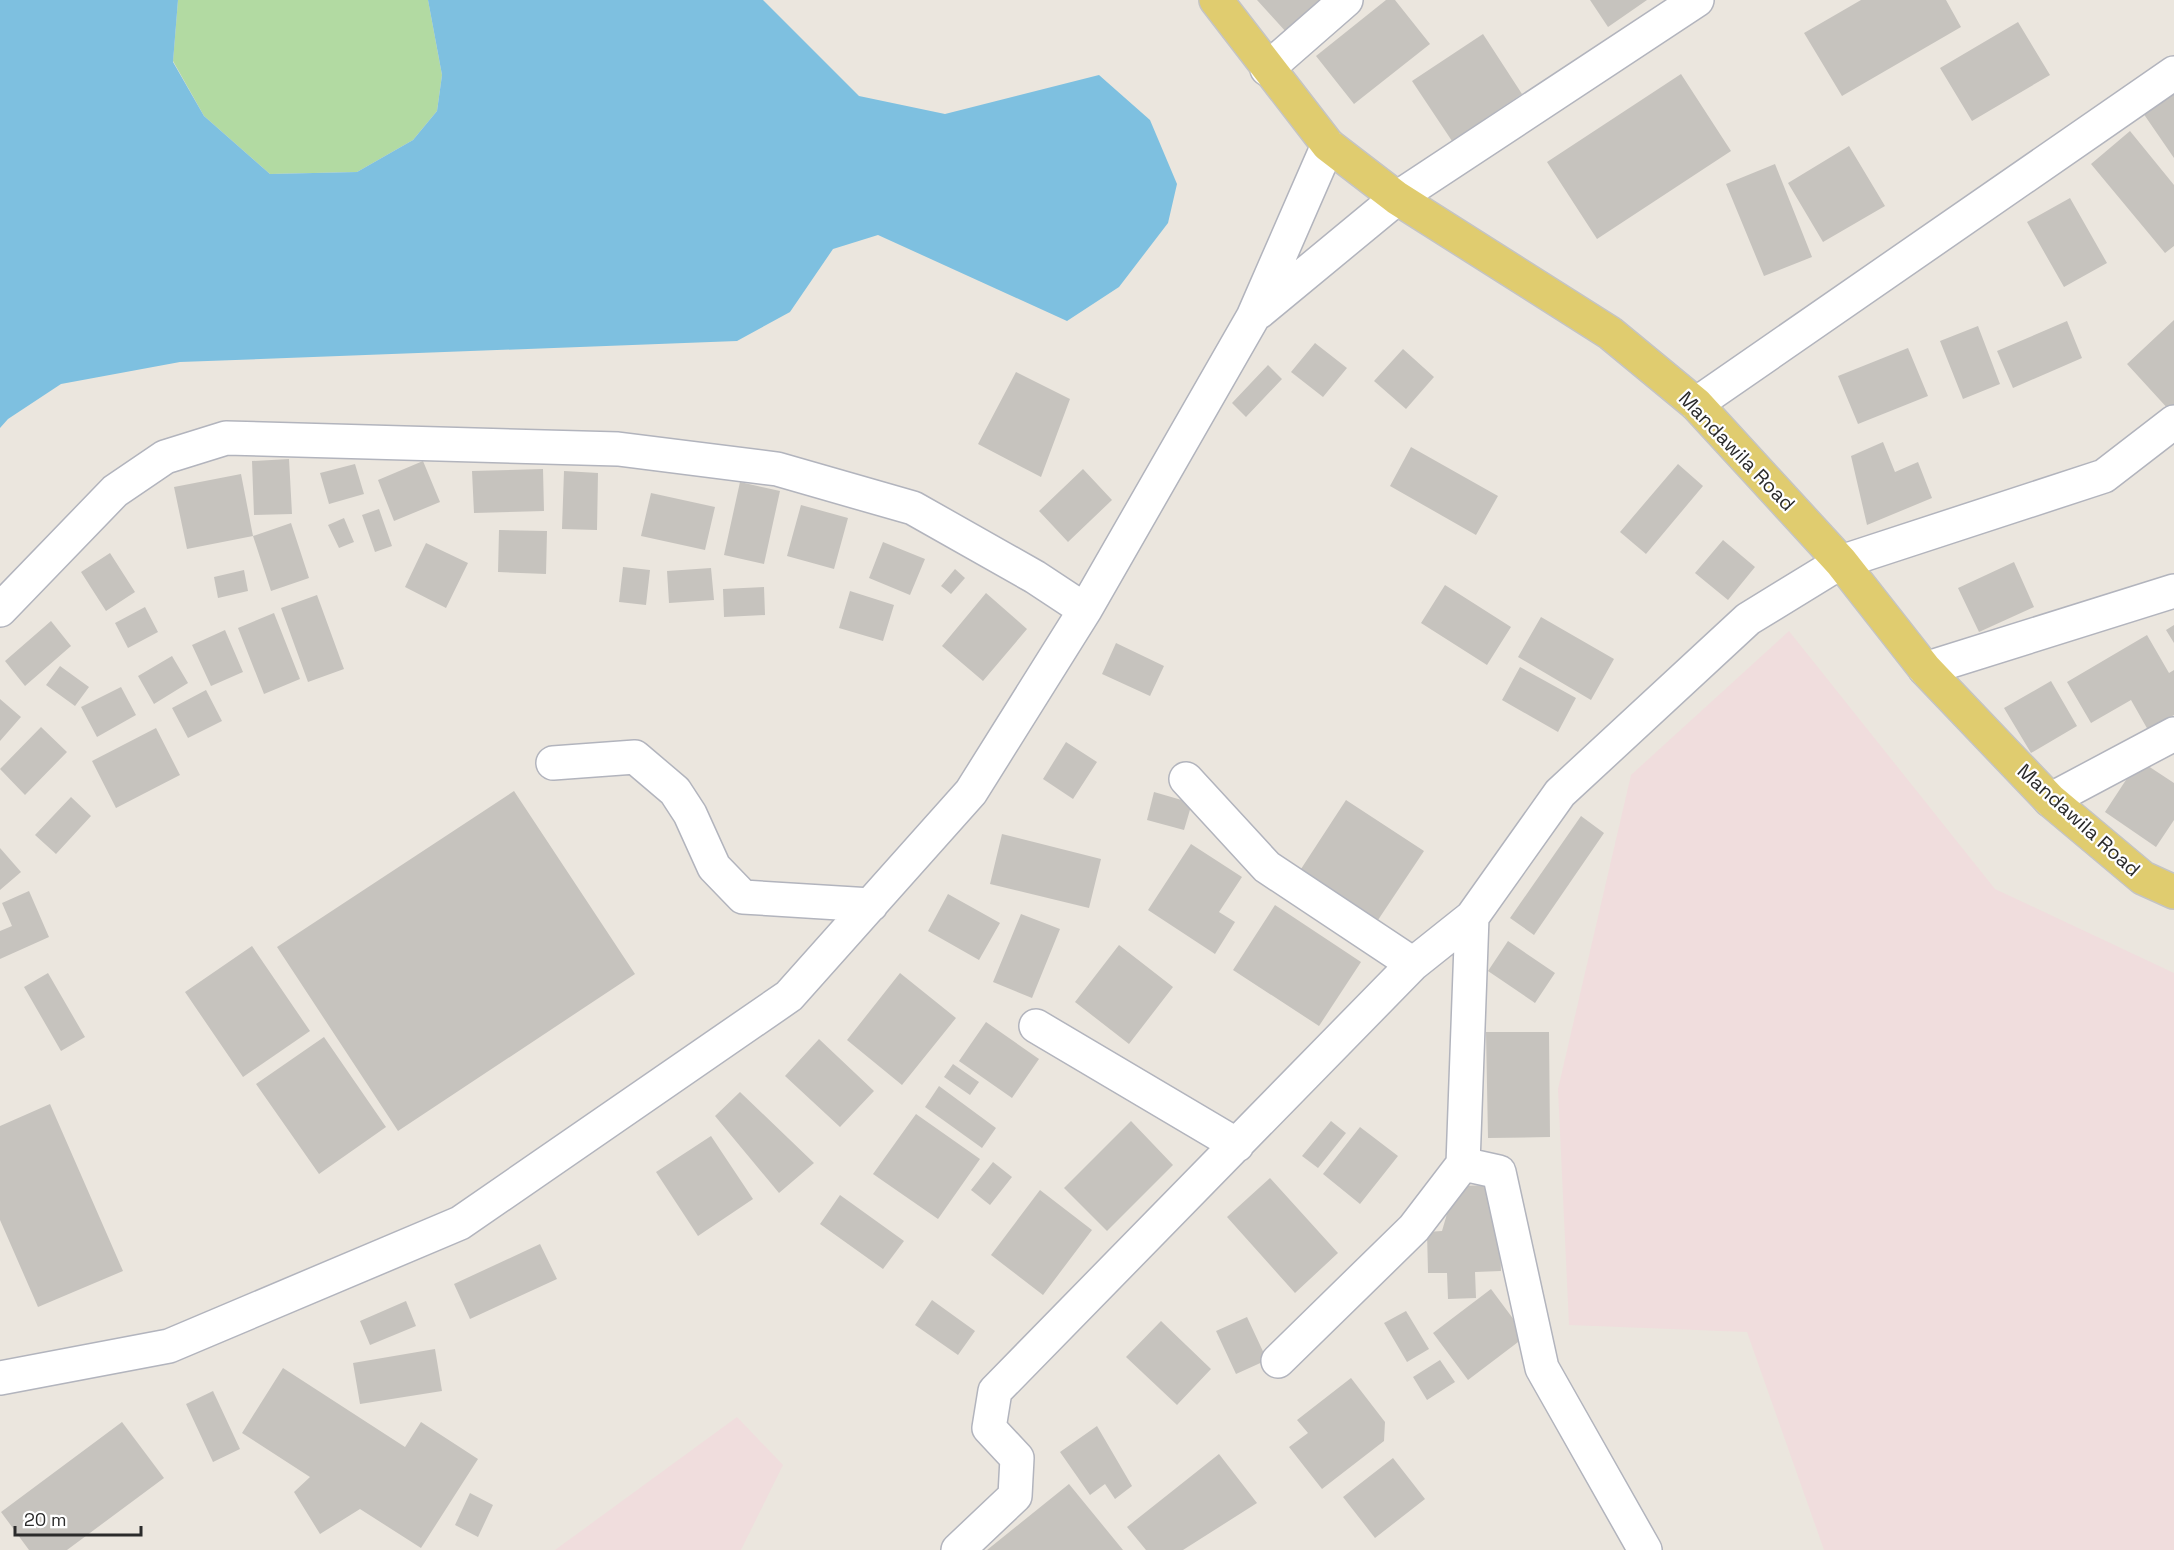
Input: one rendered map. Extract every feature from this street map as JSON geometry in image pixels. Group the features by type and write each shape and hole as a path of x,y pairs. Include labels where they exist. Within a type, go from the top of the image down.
{"main road":[{"name":"Mandawila Road","path":"1216,0 1267,69 1328,145 1397,198 1610,333 1696,404 1841,562 1925,669 2050,800 2143,878 2174,892"}],"street":[{"path":"1267,69 1346,0"},
{"path":"1253,317 1397,198 1697,0"},
{"path":"1696,404 2174,73"},
{"path":"0,1378 169,1346 460,1223 789,996 971,792 1085,610 1253,317 1328,145"},
{"path":"958,1550 1016,1496 1017,1458 989,1428 995,1391 1413,964 1472,917 1560,793 1748,619 1841,562 2104,476 2174,422"},
{"path":"0,610 115,491 165,457 226,438 618,449 777,468 914,508 1035,577 1085,610"},
{"path":"1925,669 2174,591"},
{"path":"2050,800 2174,734"},
{"path":"553,763 635,757 675,790 690,814 714,867 743,897 871,905"},
{"path":"1186,779 1267,867 1413,964"},
{"path":"1278,1361 1414,1228 1463,1164 1472,917"},
{"path":"1036,1026 1237,1145"},
{"path":"1463,1164 1499,1172 1542,1368 1645,1550"}],"shaded area":[{"path":"1789,631 1995,889 2174,973 2174,1550 1824,1550 1747,1332 1569,1325 1558,1089 1631,775"},
{"path":"737,1417 783,1465 741,1550 555,1550"}],"green space":[{"path":"178,0 428,0 442,75 437,111 413,140 357,172 270,174 204,116 173,61"}],"water":[{"path":"0,0 178,0 173,62 204,116 270,174 357,172 413,140 437,111 442,75 428,0 763,0 859,96 945,114 1099,75 1150,120 1177,184 1168,223 1119,287 1067,321 878,235 833,249 790,312 737,341 180,362 61,384 8,419 0,428"}],"building":[{"path":"1257,0 1325,0 1287,33"},
{"path":"1386,0 1395,0 1430,44 1354,104 1316,56"},
{"path":"1590,0 1647,0 1608,27"},
{"path":"1861,0 1946,0 1961,27 1842,96 1804,33"},
{"path":"2018,22 2050,75 1972,121 1940,68"},
{"path":"1483,34 1522,94 1452,141 1412,81"},
{"path":"1681,74 1731,151 1597,239 1547,162"},
{"path":"2174,91 2174,158 2143,113"},
{"path":"2130,131 2174,185 2174,246 2165,253 2091,164"},
{"path":"1849,146 1885,206 1823,242 1788,183"},
{"path":"1775,164 1812,257 1764,276 1726,184"},
{"path":"2070,198 2107,263 2064,287 2027,222"},
{"path":"2174,320 2174,407 2170,411 2127,364"},
{"path":"2067,321 2082,358 2013,388 1997,351"},
{"path":"1978,326 2000,384 1963,399 1940,341"},
{"path":"1315,343 1347,368 1323,397 1291,372"},
{"path":"1908,348 1928,396 1858,424 1838,376"},
{"path":"1403,349 1434,377 1406,409 1374,381"},
{"path":"1268,365 1282,379 1246,417 1232,403"},
{"path":"1016,372 1070,399 1041,477 978,444"},
{"path":"1883,442 1895,472 1918,462 1932,498 1867,525 1851,456"},
{"path":"1411,447 1498,496 1476,535 1390,486"},
{"path":"289,459 292,514 254,515 252,461"},
{"path":"423,461 440,502 394,521 378,480"},
{"path":"355,464 364,494 329,504 320,473"},
{"path":"1678,464 1703,486 1646,554 1620,532"},
{"path":"543,469 544,511 474,513 472,471"},
{"path":"1083,469 1112,500 1068,542 1039,511"},
{"path":"564,471 598,473 597,530 562,529"},
{"path":"241,474 253,536 187,549 174,487"},
{"path":"740,482 780,491 764,564 724,555"},
{"path":"651,493 715,507 705,550 641,536"},
{"path":"801,505 848,518 834,569 787,556"},
{"path":"379,509 392,546 375,552 362,515"},
{"path":"344,518 354,542 339,548 328,525"},
{"path":"291,523 309,578 271,591 253,536"},
{"path":"499,530 547,531 546,574 498,572"},
{"path":"1723,540 1755,567 1728,600 1695,573"},
{"path":"883,542 925,559 910,595 869,578"},
{"path":"426,543 468,563 446,608 405,587"},
{"path":"110,553 135,592 106,611 81,572"},
{"path":"2014,562 2034,607 1979,632 1958,588"},
{"path":"623,567 650,570 646,605 619,602"},
{"path":"711,568 714,600 669,603 667,571"},
{"path":"955,569 965,578 951,594 941,586"},
{"path":"244,570 248,591 218,598 214,577"},
{"path":"1445,585 1511,627 1487,665 1421,623"},
{"path":"764,587 765,615 724,617 723,589"},
{"path":"850,591 894,605 883,641 839,628"},
{"path":"986,593 1027,629 983,681 942,646"},
{"path":"317,595 344,669 308,682 281,608"},
{"path":"145,607 158,632 128,648 115,623"},
{"path":"274,613 300,679 264,694 238,628"},
{"path":"1541,617 1614,659 1591,700 1518,657"},
{"path":"51,621 71,646 25,686 5,661"},
{"path":"2174,625 2174,643 2166,630"},
{"path":"225,630 243,672 211,686 192,645"},
{"path":"2147,635 2169,673 2174,670 2174,715 2148,730 2131,700 2091,723 2067,682"},
{"path":"1116,643 1164,666 1150,696 1102,674"},
{"path":"172,656 188,683 154,704 138,676"},
{"path":"60,666 89,687 75,706 46,685"},
{"path":"1520,667 1576,698 1558,732 1502,700"},
{"path":"2051,681 2077,726 2031,753 2004,708"},
{"path":"121,687 136,715 97,737 81,707"},
{"path":"206,690 222,721 188,738 172,708"},
{"path":"0,699 21,717 0,741"},
{"path":"41,727 67,752 25,795 0,769"},
{"path":"156,728 180,775 116,808 92,761"},
{"path":"1066,742 1097,762 1073,799 1043,779"},
{"path":"2139,760 2174,783 2174,820 2156,847 2105,812"},
{"path":"514,791 635,974 398,1131 277,947"},
{"path":"1154,792 1192,803 1184,830 1147,820"},
{"path":"71,797 91,816 56,854 35,835"},
{"path":"1346,800 1424,851 1378,920 1301,869"},
{"path":"1581,816 1604,833 1534,935 1510,918"},
{"path":"1002,834 1101,859 1089,908 990,884"},
{"path":"1191,844 1242,877 1219,912 1235,922 1215,954 1148,910"},
{"path":"0,848 21,872 0,890"},
{"path":"29,891 49,937 0,959 0,931 12,926 2,903"},
{"path":"948,894 1000,923 979,960 928,931"},
{"path":"1275,905 1361,962 1319,1026 1233,970"},
{"path":"1021,914 1060,929 1032,998 993,982"},
{"path":"1508,941 1555,973 1535,1003 1488,971"},
{"path":"1119,945 1173,987 1129,1044 1075,1002"},
{"path":"252,946 310,1031 243,1077 185,992"},
{"path":"48,973 85,1037 61,1051 24,987"},
{"path":"900,973 956,1018 902,1085 847,1040"},
{"path":"986,1022 1039,1059 1012,1098 959,1061"},
{"path":"1486,1032 1549,1032 1550,1137 1488,1138"},
{"path":"324,1037 386,1127 319,1174 256,1084"},
{"path":"819,1039 874,1091 840,1127 785,1076"},
{"path":"953,1064 979,1082 970,1095 944,1077"},
{"path":"939,1086 996,1128 982,1148 925,1107"},
{"path":"740,1092 814,1163 779,1193 715,1116"},
{"path":"50,1104 123,1271 38,1307 0,1220 0,1126"},
{"path":"916,1114 980,1159 938,1219 873,1174"},
{"path":"1131,1121 1173,1165 1107,1231 1064,1188"},
{"path":"1331,1121 1346,1133 1318,1168 1302,1156"},
{"path":"1360,1127 1398,1156 1360,1204 1323,1174"},
{"path":"711,1136 753,1199 698,1236 656,1172"},
{"path":"993,1162 1012,1177 990,1205 971,1190"},
{"path":"1270,1178 1338,1253 1295,1293 1227,1217"},
{"path":"1498,1185 1501,1271 1475,1272 1476,1298 1448,1299 1447,1273 1428,1273 1427,1232 1442,1231 1455,1186"},
{"path":"1040,1190 1092,1230 1043,1295 991,1255"},
{"path":"840,1195 904,1241 883,1269 820,1224"},
{"path":"540,1244 557,1279 470,1319 454,1284"},
{"path":"1491,1289 1526,1336 1468,1380 1433,1333"},
{"path":"932,1300 975,1331 958,1355 915,1325"},
{"path":"406,1301 416,1326 370,1345 360,1321"},
{"path":"1406,1311 1429,1349 1407,1362 1384,1323"},
{"path":"1247,1317 1267,1360 1236,1374 1216,1331"},
{"path":"1161,1321 1211,1369 1177,1405 1126,1357"},
{"path":"435,1349 442,1391 360,1404 353,1363"},
{"path":"1440,1360 1455,1382 1427,1400 1413,1377"},
{"path":"283,1368 405,1447 421,1422 478,1459 421,1548 360,1509 320,1534 294,1492 310,1477 242,1433"},
{"path":"1351,1378 1385,1422 1384,1441 1322,1489 1289,1447 1308,1433 1297,1420"},
{"path":"213,1391 240,1449 213,1462 186,1404"},
{"path":"122,1422 164,1478 67,1550 29,1550 1,1512"},
{"path":"1097,1426 1132,1486 1115,1499 1105,1484 1090,1495 1060,1452"},
{"path":"1219,1454 1257,1503 1183,1550 1146,1550 1127,1527"},
{"path":"1393,1458 1425,1499 1375,1538 1343,1497"},
{"path":"1069,1484 1123,1550 987,1550"},
{"path":"470,1493 493,1505 478,1537 455,1525"}]}
